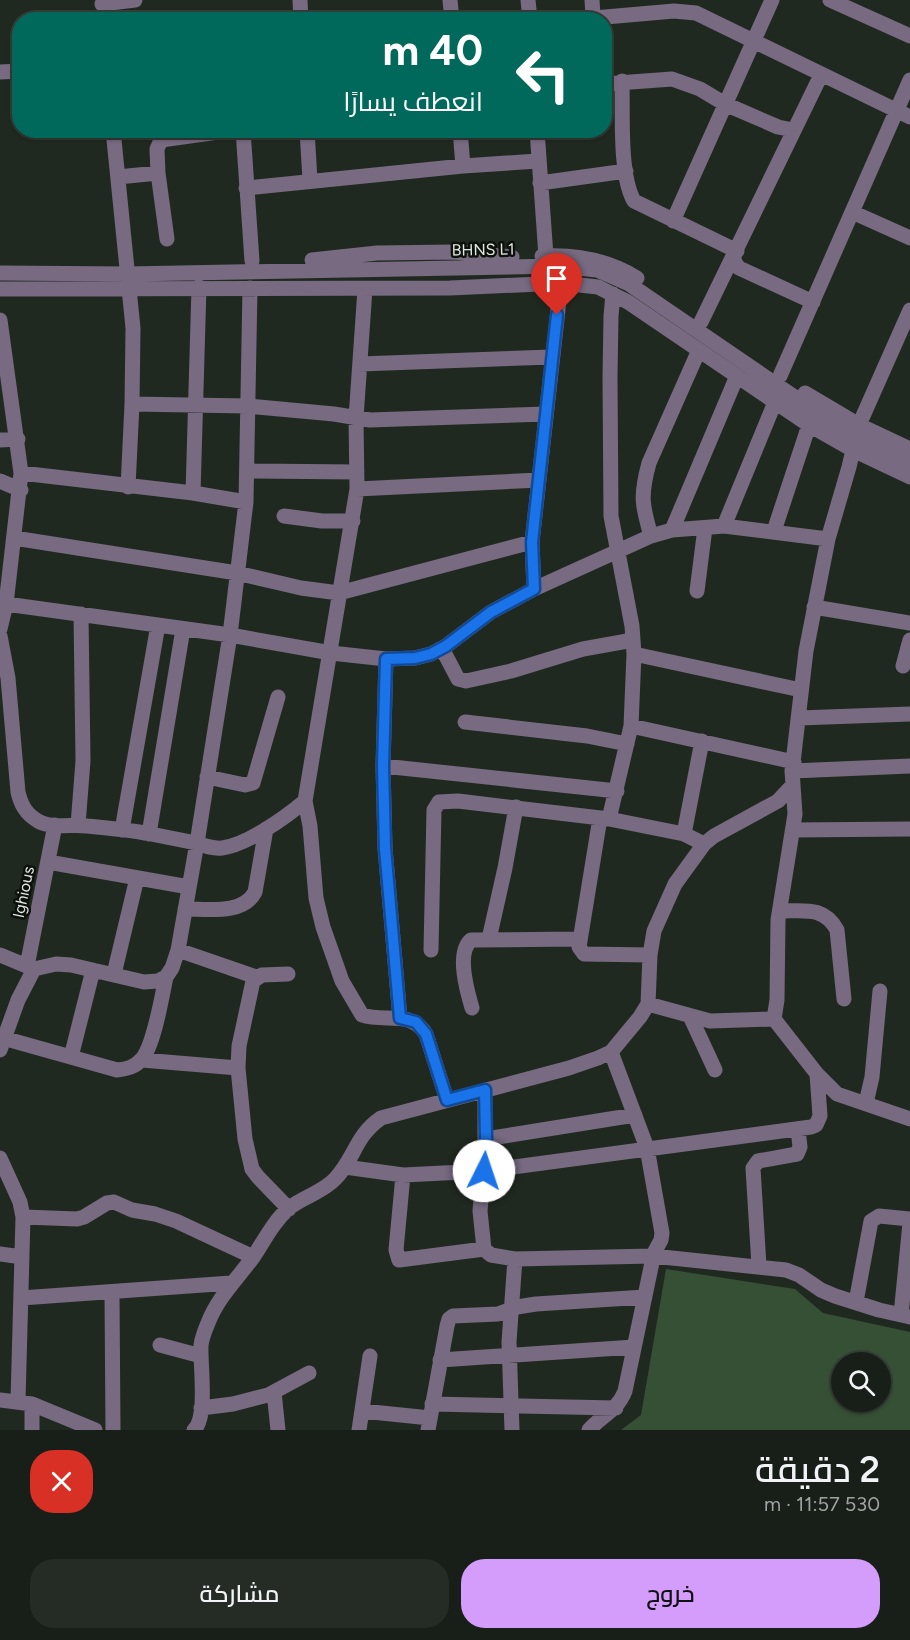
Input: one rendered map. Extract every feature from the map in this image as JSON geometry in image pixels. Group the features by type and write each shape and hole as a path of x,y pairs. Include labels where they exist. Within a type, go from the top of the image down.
{"street":[{"path":"102,8 135,0"},
{"path":"673,221 772,0"},
{"path":"830,0 852,5 910,36"},
{"path":"612,15 685,11 709,18 910,117"},
{"path":"701,322 821,75"},
{"path":"612,83 672,79 700,89 725,104 778,127 793,130"},
{"path":"780,376 910,80"},
{"path":"622,81 626,171 629,192 634,201 735,254"},
{"path":"114,138 133,328 128,487"},
{"path":"167,239 157,149 161,140 175,138"},
{"path":"243,138 252,261"},
{"path":"307,138 310,180"},
{"path":"461,138 463,166"},
{"path":"537,138 546,256"},
{"path":"246,188 310,180 538,161"},
{"path":"540,183 626,171"},
{"path":"118,177 158,173"},
{"path":"852,212 910,238"},
{"path":"0,289 252,261 329,260 377,253 453,252 508,257 583,257 618,268 634,276 780,376 910,477"},
{"path":"735,254 735,264 739,268 813,302"},
{"path":"0,264 129,274 199,288 450,288 561,283 598,287 613,294 699,350 809,425 910,449"},
{"name":"BHNS L1","path":"0,271 129,274 559,266 597,270 629,284 856,436 910,463"},
{"path":"534,589 532,542 561,283"},
{"path":"193,494 199,288"},
{"path":"1,1046 71,1057 117,1070 126,1069 142,1060 154,1031 166,976 178,950 230,635 246,502 250,288"},
{"path":"365,288 356,418 357,489 305,801 310,826 316,898 332,956 342,981 362,1015 400,1018 416,1022 426,1034 447,1100"},
{"path":"613,294 610,516 618,550 633,647 631,726 617,791 605,818 579,947 584,954 650,954"},
{"path":"907,1113 837,1094 817,1074 774,1019 777,1000 780,911 795,814 793,773 801,690 814,607 828,539 856,436 910,310"},
{"path":"0,320 21,473 21,490 6,604 0,629"},
{"path":"651,536 642,504 644,480 649,463 699,350"},
{"path":"360,364 552,357"},
{"path":"672,530 737,376"},
{"path":"724,526 775,402"},
{"path":"132,404 247,406 356,418 412,420 546,414"},
{"path":"774,531 809,425"},
{"name":"BHNS L1","path":"856,436 910,457"},
{"path":"0,440 18,439"},
{"path":"247,471 357,472"},
{"path":"21,473 246,502"},
{"path":"357,489 539,480"},
{"path":"0,481 21,490"},
{"path":"284,516 322,521 353,521"},
{"path":"6,604 230,635 331,653 386,659 415,658 440,649 491,612 534,589 651,536 672,530 724,526 828,539"},
{"path":"697,591 705,528"},
{"path":"14,538 237,573 301,588 339,593 532,542"},
{"path":"814,607 910,623"},
{"path":"78,825 83,761 81,614"},
{"path":"122,830 158,625"},
{"path":"149,834 183,629"},
{"path":"0,636 8,678 18,792 21,804 27,813 39,822 122,830 222,848 233,846 266,829 305,801"},
{"path":"903,666 910,640"},
{"path":"440,649 458,679 466,681 512,671 583,648 633,647 801,690"},
{"path":"386,659 383,766 385,848 400,1018"},
{"path":"207,777 245,785 253,783 278,697"},
{"path":"799,718 910,714"},
{"path":"465,722 552,731 627,744"},
{"path":"631,726 702,741 793,773 910,765"},
{"path":"684,834 702,741"},
{"path":"383,766 617,791"},
{"path":"199,1429 201,1342 209,1321 231,1283 253,1257 271,1229 289,1209 333,1181 345,1167 358,1140 368,1127 381,1118 568,1068 598,1059 611,1052 627,1035 648,1004 650,954 654,931 675,884 704,844 714,836 778,801 793,773"},
{"path":"431,951 436,805 438,802 458,801 605,818 684,834 704,844"},
{"path":"489,939 506,868 516,807"},
{"name":"Ighious","path":"1,1046 31,967 55,825"},
{"path":"185,909 229,908 243,905 251,900 255,892 266,829"},
{"path":"793,830 910,829"},
{"path":"48,862 189,887"},
{"path":"114,974 137,878"},
{"path":"780,911 817,912 826,915 832,921 837,930 844,999"},
{"path":"472,1008 464,976 466,949 471,940 579,939"},
{"path":"178,950 256,977 288,974"},
{"path":"0,955 31,967 56,964 93,969 144,981 158,981 166,976"},
{"path":"71,1057 93,969"},
{"path":"256,977 239,1046 238,1068 245,1139 252,1169 289,1209"},
{"path":"866,1103 872,1077 880,991"},
{"path":"648,1004 710,1021 774,1019"},
{"path":"691,1017 715,1070"},
{"path":"589,1430 616,1408 625,1392 653,1256 661,1240 662,1226 647,1148 611,1052"},
{"path":"142,1060 238,1068"},
{"path":"345,1167 403,1175 484,1171 811,1127 819,1121 817,1074"},
{"path":"485,1090 486,1139 480,1211 484,1249 491,1255 515,1259 653,1256 759,1266 786,1270 799,1275 821,1290 856,1302 905,1316 910,1221 879,1216 871,1221 856,1302"},
{"path":"486,1139 635,1115"},
{"path":"759,1266 753,1168 758,1161 797,1154 800,1147 798,1129"},
{"path":"0,1158 20,1202 23,1216 21,1298 25,1403 32,1430"},
{"path":"403,1175 396,1250 399,1260 484,1249"},
{"path":"23,1216 77,1219 107,1203 114,1202 132,1210 176,1221 253,1257"},
{"path":"0,1254 22,1257"},
{"path":"512,1430 509,1355 515,1259"},
{"path":"21,1298 231,1283"},
{"path":"112,1293 113,1430"},
{"path":"430,1417 447,1326 453,1316 498,1314 536,1304 645,1297"},
{"path":"160,1346 201,1356"},
{"path":"441,1360 634,1347"},
{"path":"359,1430 370,1356"},
{"path":"201,1408 233,1404 274,1392 309,1373"},
{"path":"274,1392 278,1430"},
{"path":"0,1400 25,1403 94,1430"},
{"path":"362,1411 430,1417 511,1406 616,1408"}],"green space":[{"path":"666,1269 795,1289 823,1313 910,1332 910,1430 621,1430 641,1415"}],"route":[{"path":"484,1171 485,1090 447,1100 426,1034 416,1022 400,1018 385,848 383,766 386,659 415,658 431,654 446,646 491,612 534,589 532,542 557,315"}]}
